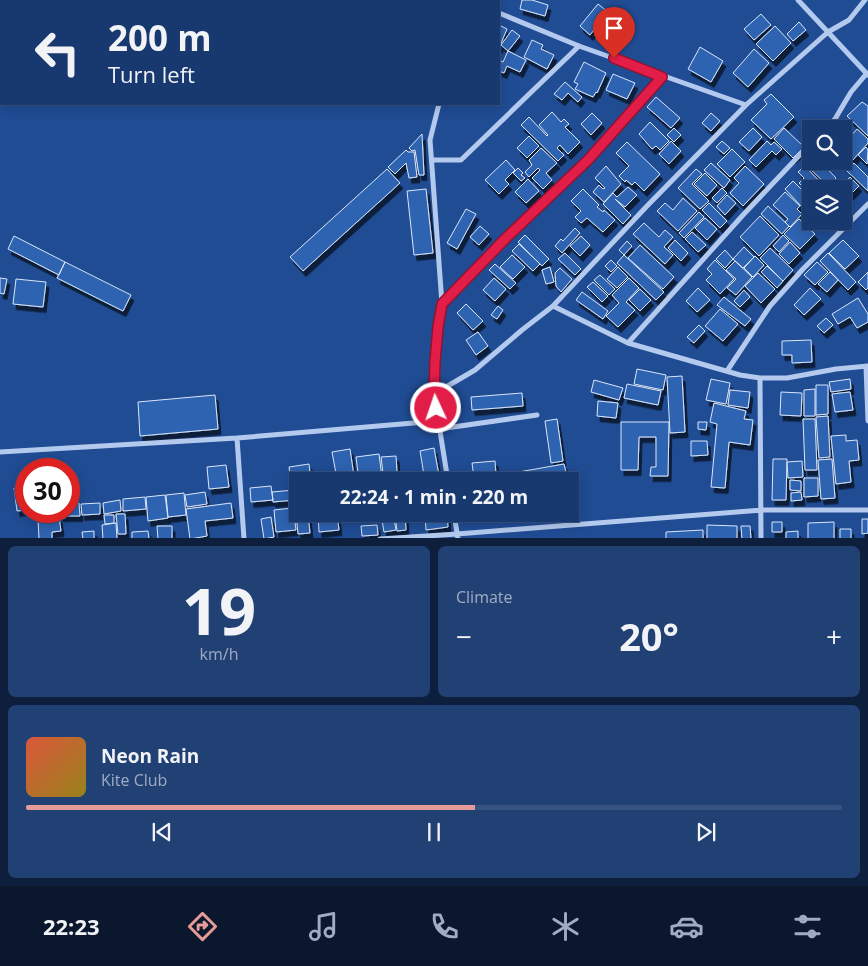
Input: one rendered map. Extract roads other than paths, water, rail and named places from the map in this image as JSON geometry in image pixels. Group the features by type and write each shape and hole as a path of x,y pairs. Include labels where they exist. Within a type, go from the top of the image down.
{"street":[{"path":"798,0 867,74 851,92 834,120"},
{"path":"434,394 476,370 553,306 646,206 746,105 828,32 849,20 865,0"},
{"path":"500,13 662,77 746,105"},
{"path":"432,160 461,160 579,46"},
{"path":"442,304 506,238 588,160 662,77"},
{"path":"439,105 430,140 442,304 438,327 434,394 446,472"},
{"path":"628,343 802,153"},
{"path":"727,371 770,306 803,269 868,204"},
{"path":"863,210 868,214"},
{"path":"553,306 628,343 727,371 760,378 787,378 836,369 867,366 868,421"},
{"path":"760,378 761,538"},
{"path":"439,429 537,415"},
{"path":"0,452 236,438 437,421"},
{"path":"236,438 244,538"},
{"path":"380,538 457,536 762,510 868,510"},
{"path":"455,522 457,536"}]}
